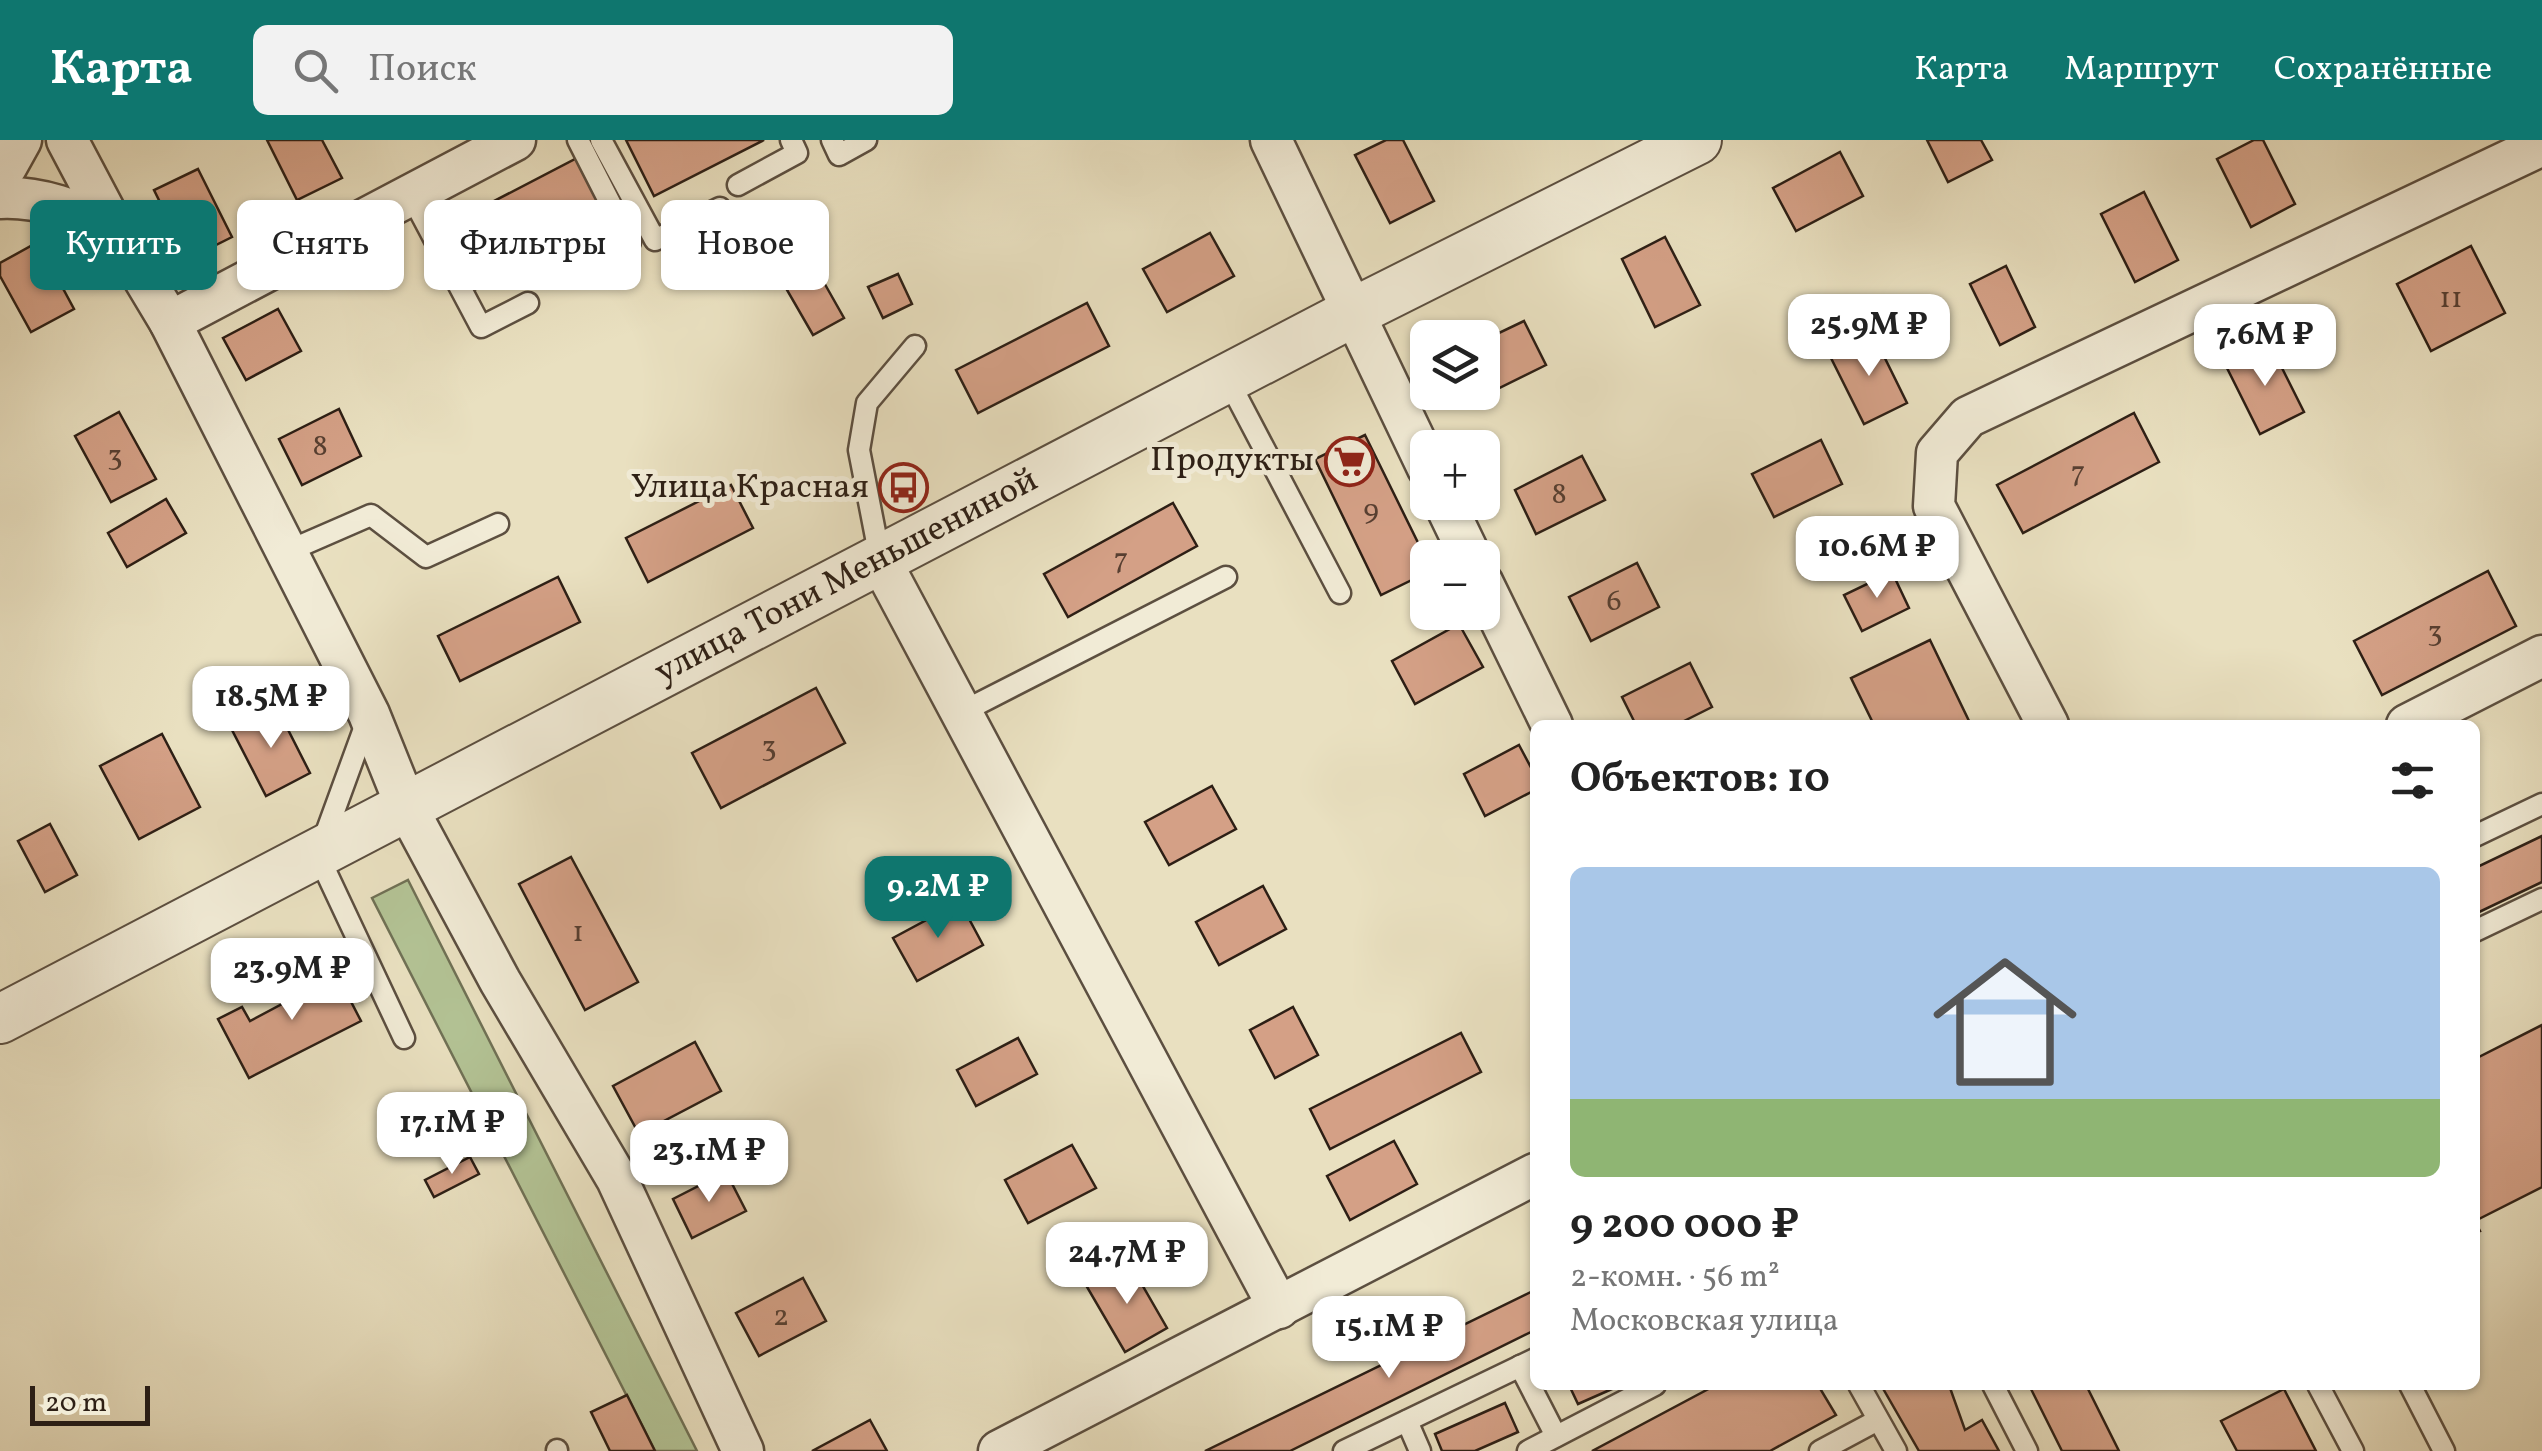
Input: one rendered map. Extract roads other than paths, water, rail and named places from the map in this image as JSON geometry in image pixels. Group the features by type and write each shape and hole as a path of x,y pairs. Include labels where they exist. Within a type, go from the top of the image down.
{"street":[{"path":"0,171 21,140"},
{"path":"67,140 99,200"},
{"path":"170,322 515,140"},
{"path":"1270,140 1410,431"},
{"name":"улица Тони Меньшениной","path":"0,1019 1352,313 1697,140"},
{"path":"2045,720 1934,506 1938,453 1948,441 1968,418 2542,145"},
{"path":"0,198 35,200"},
{"path":"151,290 369,714 406,806 500,981 617,1179 744,1451"},
{"path":"880,560 1279,1308"},
{"path":"1500,619 1550,720"},
{"path":"2417,720 2542,656"},
{"path":"999,1451 1530,1177"}],"lane":[{"path":"578,140 609,200"},
{"path":"601,140 655,240 661,237"},
{"path":"738,185 797,153 790,140"},
{"path":"832,140 839,155 866,140"},
{"path":"411,195 481,328 528,303"},
{"path":"880,560 859,450 867,403 915,346"},
{"path":"1227,378 1340,594"},
{"path":"286,552 371,516 426,557 498,524"},
{"path":"962,712 1226,577"},
{"path":"369,714 318,855 404,1038"},
{"path":"2480,834 2542,804"},
{"path":"2480,928 2542,899"},
{"path":"1344,1451 1528,1362"},
{"path":"1539,1390 1556,1436"},
{"path":"1528,1451 1645,1390"},
{"path":"1862,1390 1896,1451"},
{"path":"1996,1390 2027,1451"},
{"path":"2321,1390 2353,1451"},
{"path":"2413,1390 2444,1451"},
{"path":"1820,1451 1878,1420"},
{"path":"1407,1421 1420,1451"}],"place":[{"name":"Продукты","path":"1349,461"},
{"name":"Улица Красная","path":"904,488"}]}
